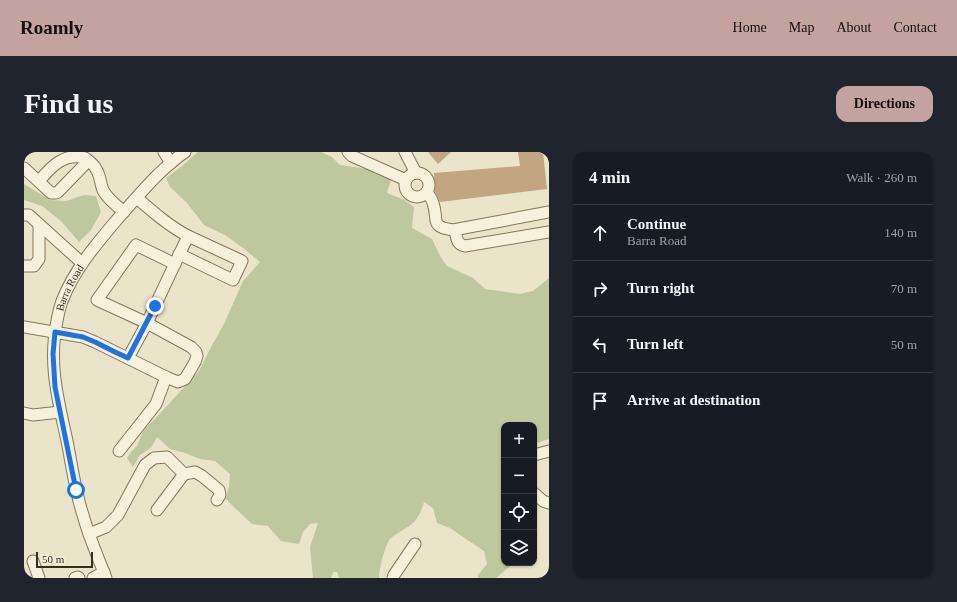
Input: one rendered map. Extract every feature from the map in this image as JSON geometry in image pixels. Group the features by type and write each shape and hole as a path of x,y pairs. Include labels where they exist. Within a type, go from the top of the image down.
{"street":[{"path":"164,152 171,163"},
{"name":"Barra Road","path":"105,575 89,534 76,490 55,387 53,354 55,332 62,302 70,283 82,263 124,212 171,163 185,152"},
{"path":"348,152 352,156 406,180"},
{"path":"406,152 416,173"},
{"path":"39,181 60,156 70,153 77,153 97,169 104,192 124,212"},
{"path":"24,168 51,193 56,193 88,161"},
{"path":"416,173 422,174 428,179 429,187 427,192 418,197 411,195 406,188 406,180 411,174 416,173"},
{"path":"427,192 433,203 436,222 439,227 444,229 455,230 549,212"},
{"path":"24,327 83,337 178,382 185,379 197,356 196,352 191,347 147,323 97,300 136,245 233,280 242,261 178,231 137,198"},
{"path":"24,215 29,215 82,263"},
{"path":"24,266 34,266 39,259 39,225"},
{"path":"455,230 459,244 465,246 549,232"},
{"path":"128,358 147,323 188,236"},
{"path":"119,450 156,404 166,377"},
{"path":"24,413 33,415 60,412"},
{"path":"537,454 549,451"},
{"path":"89,534 106,527 118,515 145,465 154,458 167,457 184,474"},
{"path":"157,510 184,474 195,472 219,490 220,495 217,500"},
{"path":"535,494 542,501 549,503"},
{"path":"393,578 415,544"},
{"path":"33,561 39,578"},
{"path":"93,578 105,575"},
{"path":"75,578 79,578"}],"green space":[{"path":"198,152 321,152 332,157 340,165 367,169 381,173 391,180 387,193 405,200 414,207 412,228 432,239 440,256 447,266 473,278 485,289 520,294 533,291 549,278 549,439 537,443 537,422 501,422 501,566 510,566 496,578 478,578 478,575 487,564 484,551 450,528 437,523 433,508 424,502 420,513 414,522 388,542 380,569 379,578 339,578 337,572 333,572 331,578 313,578 310,547 318,523 310,524 303,532 299,544 281,541 268,526 252,524 226,499 230,474 215,461 200,459 170,449 157,437 151,448 140,455 133,467 127,458 137,446 144,429 199,371 224,324 243,281 260,262 225,235 204,225 187,203 170,187 166,178"},
{"path":"24,184 50,200 66,201 84,195 96,196 101,212 91,230 79,242 61,221 42,206 24,200"}],"building":[{"path":"428,152 451,152 438,164"},
{"path":"518,152 543,152 547,189 440,202 435,192 434,173 520,166"}],"route":[{"path":"76,490 55,387 53,369 55,332 83,337 128,358 155,306"}]}
